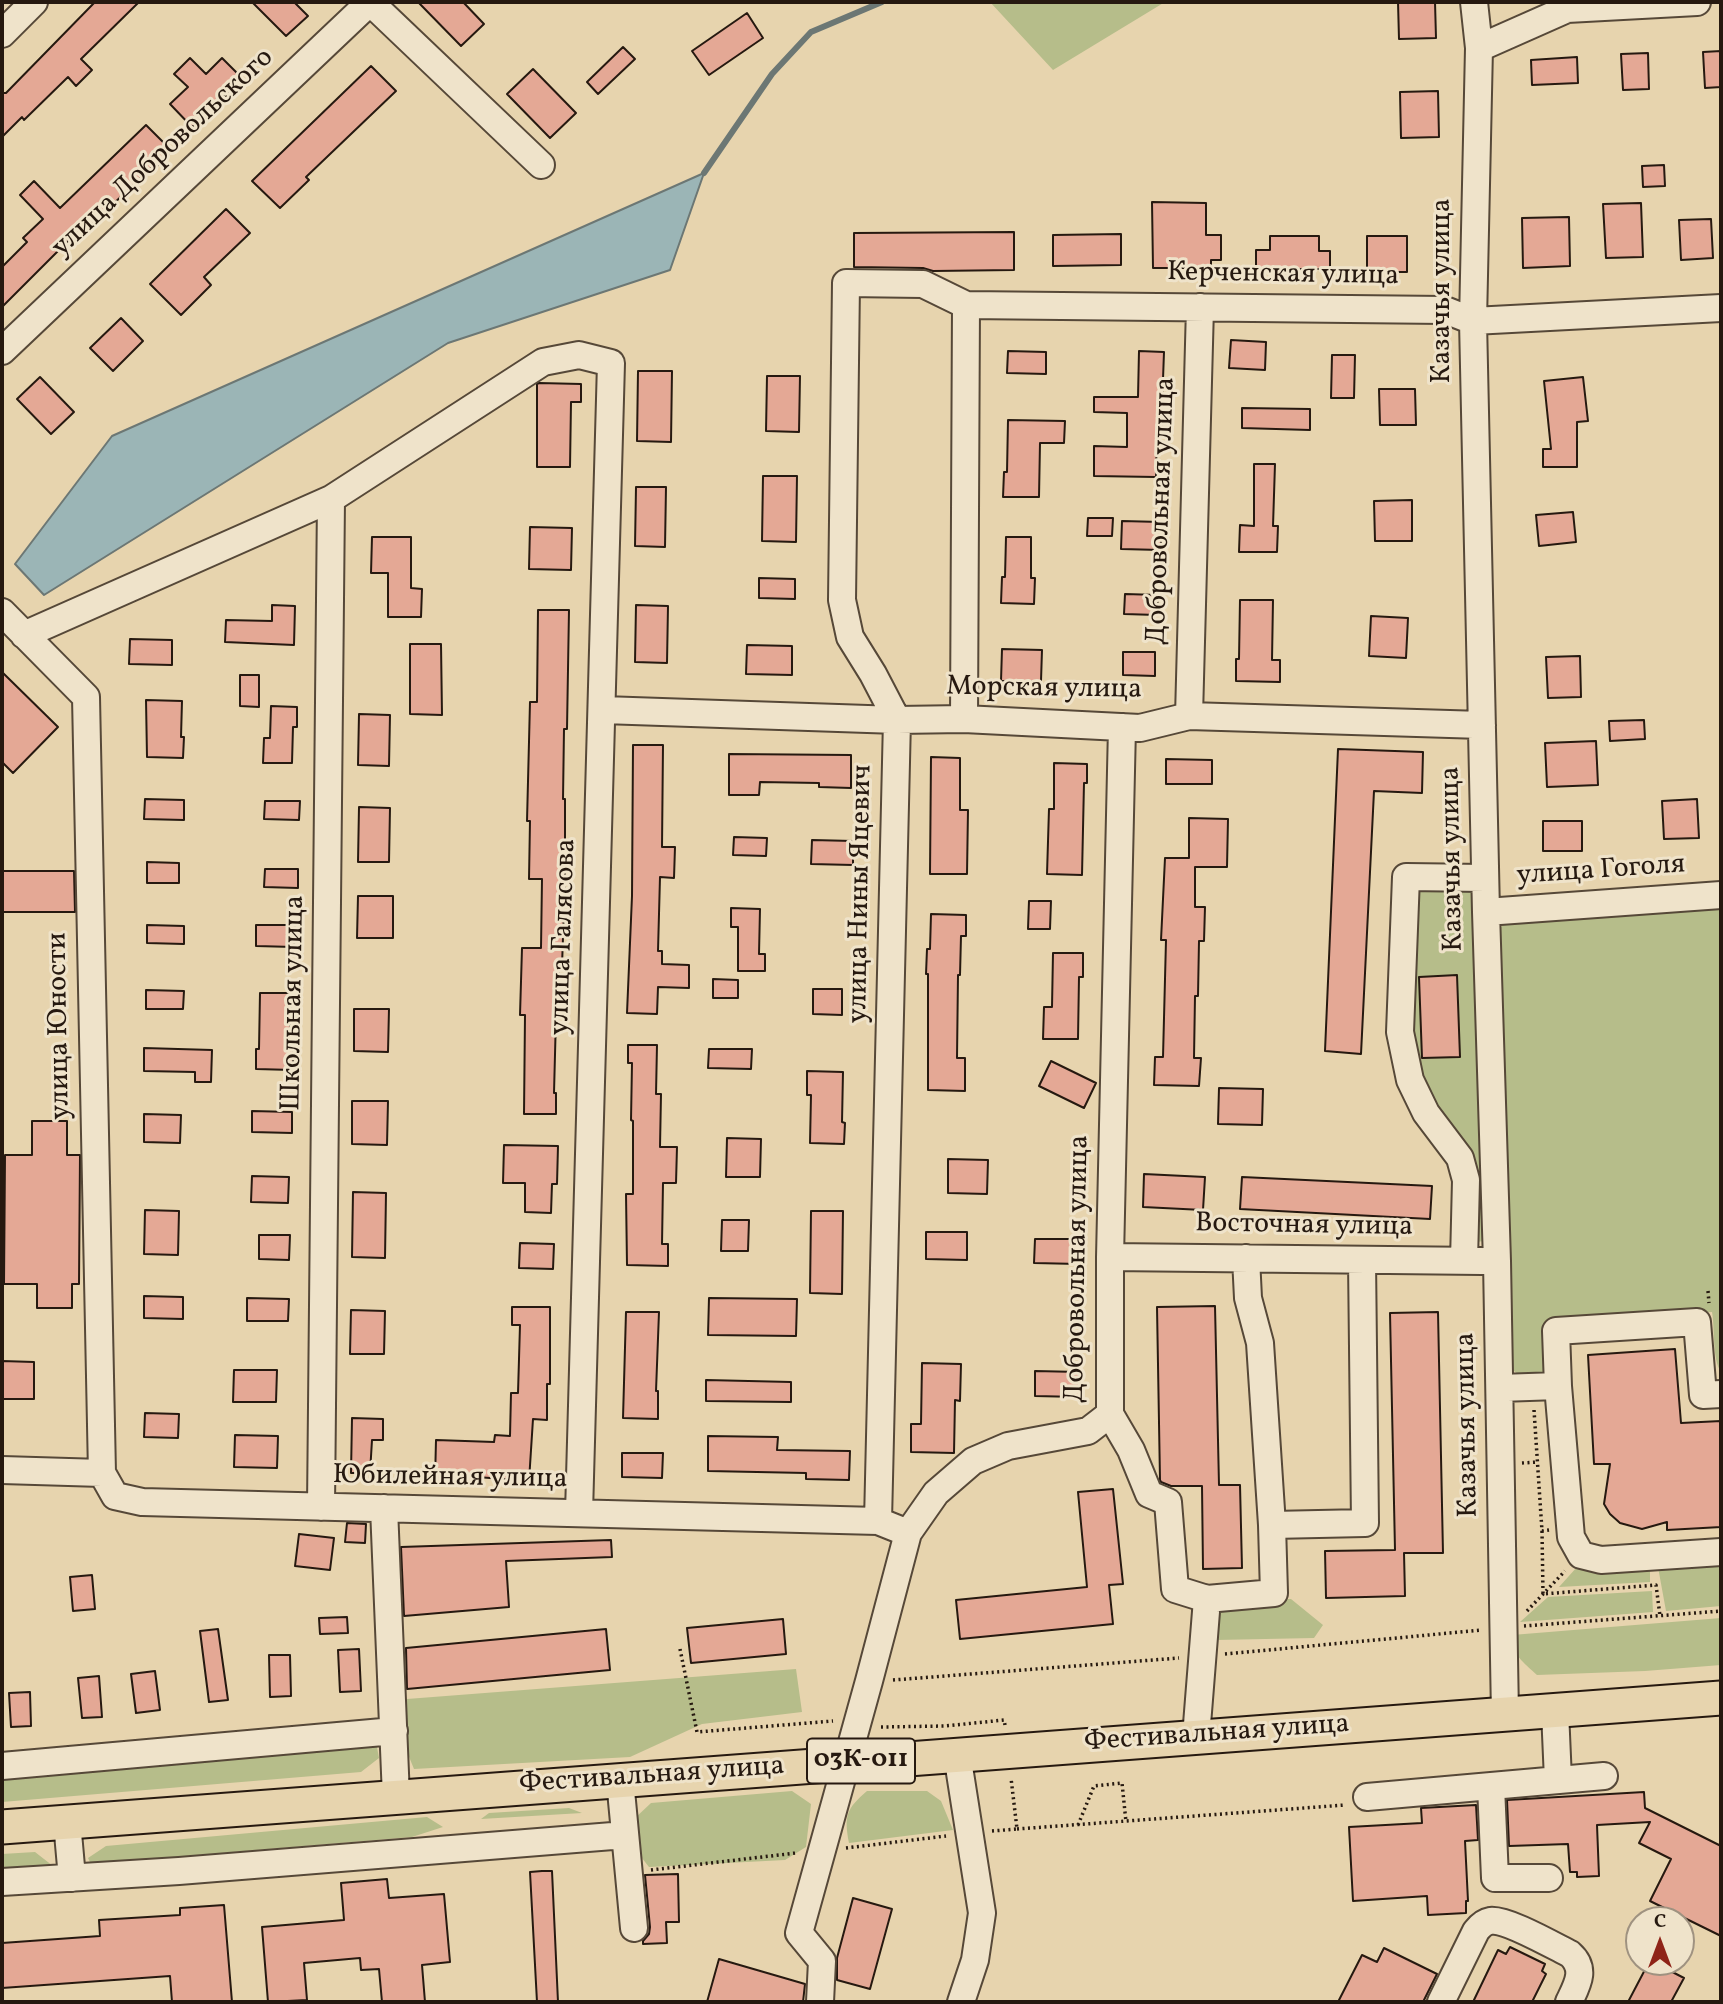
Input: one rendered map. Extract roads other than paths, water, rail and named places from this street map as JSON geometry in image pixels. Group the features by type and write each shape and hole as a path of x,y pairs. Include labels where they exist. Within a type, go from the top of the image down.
{"main road":[{"name":"Фестивальная улица","path":"2,1826 1721,1698"}],"street":[{"path":"2,34 34,2"},
{"path":"370,2 541,165"},
{"name":"улица Добровольского","path":"2,351 370,2"},
{"name":"Казачья улица","path":"1474,2 1479,48 1473,321 1500,1388 1505,1714"},
{"path":"1479,48 1567,9 1697,2"},
{"name":"Керченская улица","path":"846,283 923,284 966,305 1445,310 1473,321 1721,308"},
{"name":"улица Нины Яцевич","path":"846,283 842,600 850,637 897,720 878,1521"},
{"path":"964,719 966,305"},
{"name":"Добровольная улица","path":"1189,716 1200,307"},
{"name":"улица Галясова","path":"331,499 543,362 579,355 611,363 579,1513"},
{"path":"24,635 331,499"},
{"name":"Школьная улица","path":"321,1507 331,499"},
{"name":"улица Юности","path":"2,612 86,697 102,1473"},
{"name":"Морская улица","path":"603,710 897,720 964,719 1140,728 1189,716 1482,725"},
{"name":"Добровольная улица","path":"820,2002 822,1961 799,1933 908,1533 936,1493 973,1461 1007,1446 1088,1431 1110,1414 1110,1257 1122,727"},
{"path":"1464,1261 1466,1180 1460,1157 1426,1113 1410,1080 1400,1032 1406,877 1485,878"},
{"name":"улица Гоголя","path":"1486,912 1721,895"},
{"name":"Восточная улица","path":"1110,1257 1497,1261"},
{"path":"1110,1414 1131,1450 1149,1494 1168,1502 1175,1589 1207,1599 1274,1593 1260,1343 1248,1298 1246,1258"},
{"path":"1272,1525 1365,1523 1362,1259"},
{"path":"1721,1394 1703,1395 1697,1322 1556,1331 1570,1537 1581,1555 1601,1560 1721,1552"},
{"path":"1500,1388 1558,1386"},
{"path":"2,1470 102,1473"},
{"name":"Юбилейная улица","path":"102,1473 115,1496 142,1502 878,1521 908,1533"},
{"path":"384,1508 397,1797"},
{"path":"1196,1737 1207,1599"},
{"path":"1555,1711 1558,1780"},
{"path":"2,1766 394,1731"},
{"path":"957,1754 982,1913 975,1960 961,2002"},
{"path":"1367,1797 1604,1776"},
{"path":"620,1780 634,1928"},
{"path":"1491,1786 1495,1878 1549,1878"},
{"path":"67,1822 72,1878"},
{"path":"2,1882 179,1871 625,1835"},
{"path":"1441,2002 1476,1931 1492,1920 1506,1923 1577,1960 1579,1982 1569,2002"}],"water":[{"path":"704,173 670,270 448,343 44,595 15,564 112,436"}],"waterway":[{"path":"704,173 772,74 811,32 882,2"}]}
